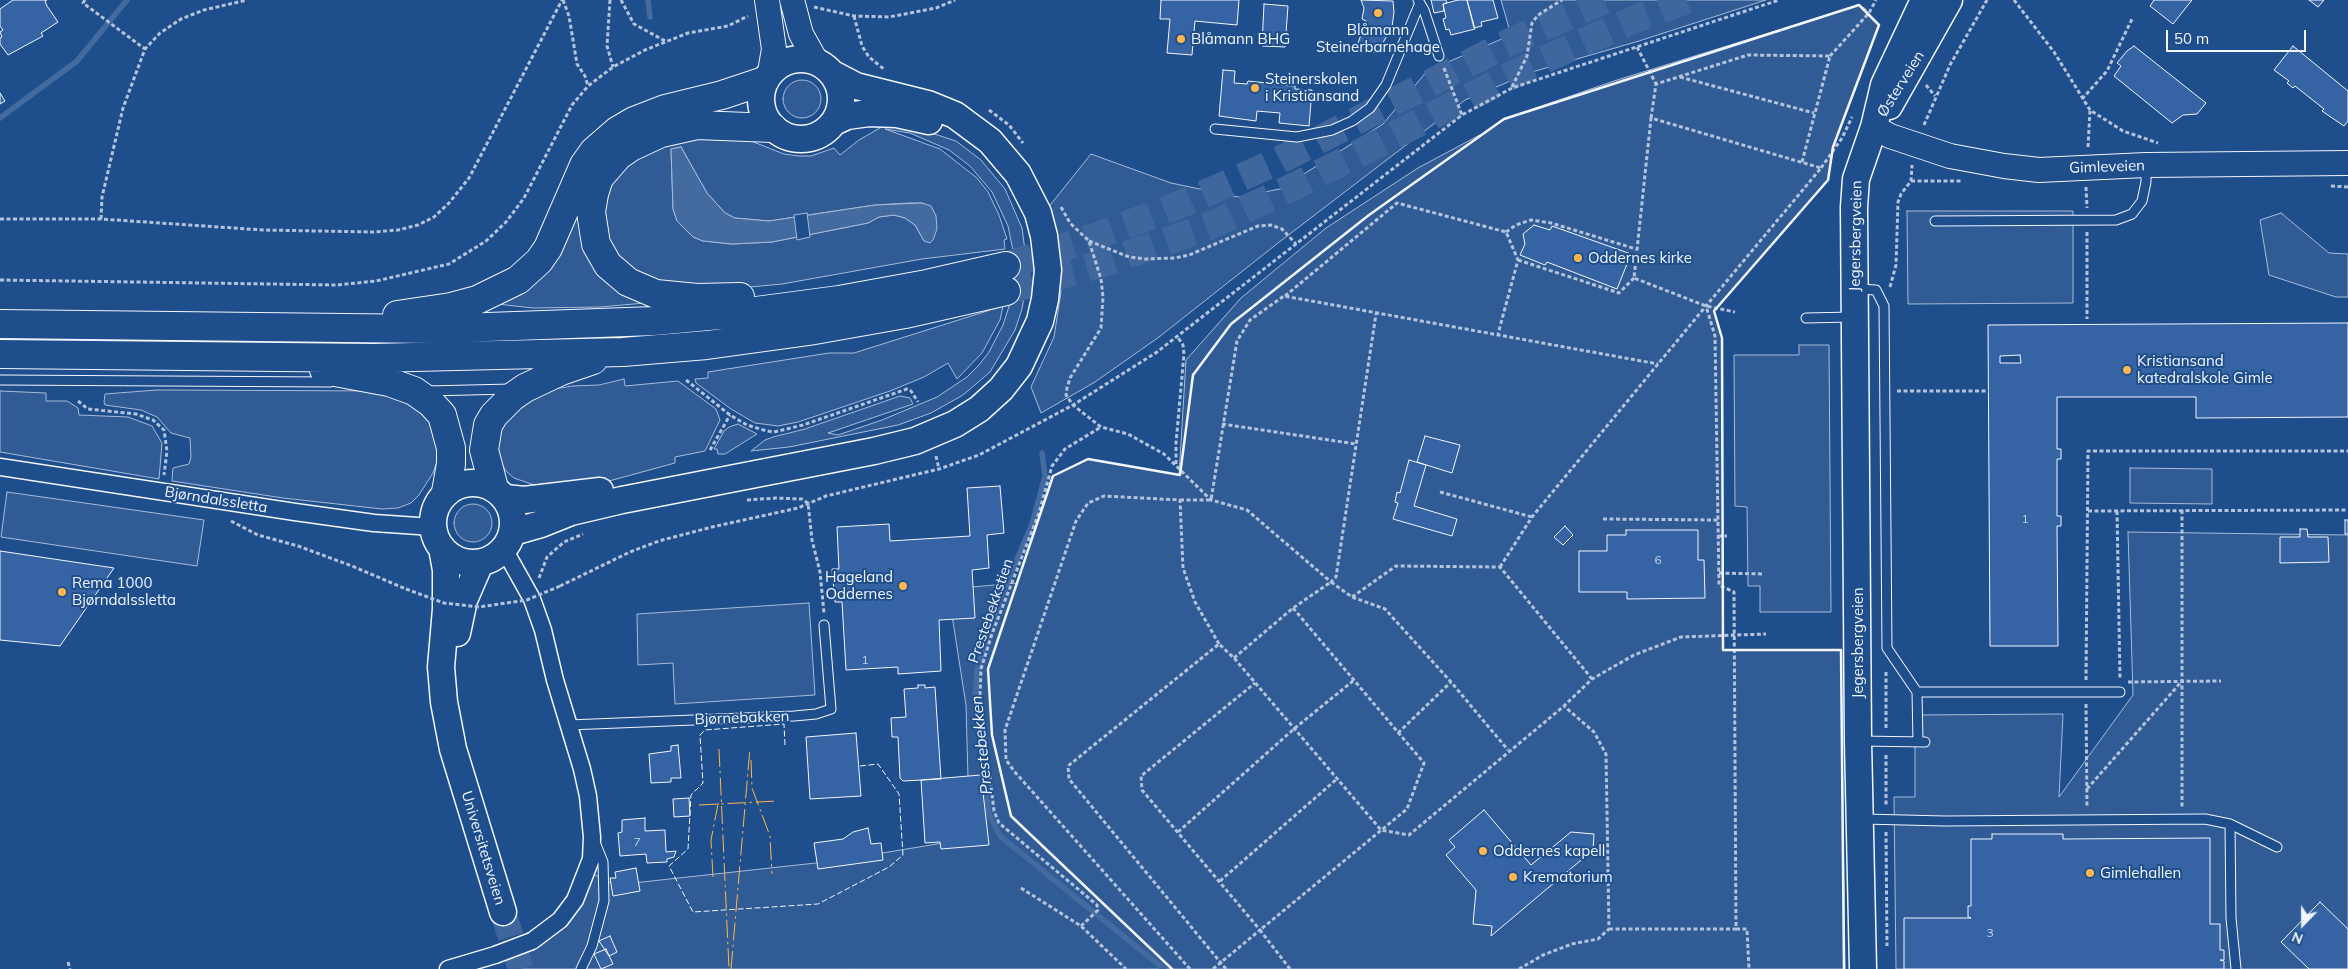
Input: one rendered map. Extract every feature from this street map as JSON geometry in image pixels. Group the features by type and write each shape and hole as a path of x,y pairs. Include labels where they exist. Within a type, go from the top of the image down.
{"highway":[{"path":"282,328 451,306 477,300 506,287 518,280 539,261 548,248 576,181 594,151 605,141 634,121 767,76"},
{"path":"773,128 697,125 662,132 631,146 607,167 594,194 591,212 596,244 608,265 617,274 628,282 656,294 697,298 788,297 839,300"},
{"path":"0,324 432,329 654,321 741,313 839,300 927,284 1006,278 905,314 809,331 707,345 623,352 373,358 0,354"},
{"path":"500,493 484,450 488,426 502,406 525,388 561,371 623,352"},
{"path":"233,356 389,382 414,391 431,403 442,415 446,426 451,448 451,464 446,492"}],"main road":[{"name":"Østerveien","path":"1874,127 1884,85 1924,0"},
{"name":"Østerveien","path":"1874,127 1909,74 1949,0"},
{"path":"508,541 541,524 571,512 622,500 874,451 915,441 955,424 980,409 996,394 1019,366 1040,321 1045,299 1048,270 1044,236 1038,213 1018,174 990,141 955,116 928,104 856,86 824,67 808,59 791,59 776,66 767,76 760,95 761,110 773,128 788,137 805,139 822,134 834,122 839,112 841,92 824,67"},
{"path":"500,493 514,518 508,541 497,556 480,563 459,561 437,538 435,508 446,492 464,483 484,484 500,493 524,500 624,487 885,436 912,429 949,413 972,399 992,380 1015,348 1026,323 1033,297 1035,270 1032,238 1015,193 1000,170 982,151 948,128 923,119 896,114 869,113 847,116 834,122"},
{"name":"Jegersbergveien","path":"1863,969 1858,740 1856,179 1874,127"},
{"name":"Universitetsveien","path":"437,538 446,570 446,609 441,667 444,702 453,749 503,912 456,706 455,640 460,613 480,563"}],"street":[{"path":"801,2 801,34 824,67"},
{"path":"759,7 774,49 767,76"},
{"name":"Gimleveien","path":"1874,127 1890,136 1950,156 2039,170 2146,165 2348,163"},
{"name":"Bjørndalssletta","path":"0,467 374,523 437,538"},
{"path":"448,969 495,955 532,941 560,920 575,900 590,859 592,837 588,796 532,599 508,541"}],"lane":[{"path":"1419,2 1424,10 1439,56"},
{"path":"1215,129 1297,136 1332,130 1352,120 1370,108 1386,86 1419,2"},
{"path":"1934,221 2116,220 2132,214 2142,201 2146,182 2146,165"},
{"path":"1855,289 1876,290 1884,306 1887,648 1917,692 1921,742 1858,740"},
{"path":"0,315 32,325"},
{"path":"1806,318 1855,317"},
{"path":"0,380 389,382"},
{"path":"414,391 525,388"},
{"name":"Bjørnebakken","path":"568,725 794,716 816,714 831,709 824,625"},
{"path":"1917,692 2120,692"},
{"path":"1861,819 2206,819 2230,824 2277,847"},
{"path":"2230,824 2231,918 2236,969"},
{"path":"581,969 592,946 604,900 603,862 592,837"}],"path":[{"path":"85,0 83,3 145,49"},
{"path":"101,219 102,197 123,108 145,49 160,33 181,19 204,10 247,0"},
{"path":"562,0 570,16 577,64 585,76 588,86"},
{"path":"0,219 101,219 263,230 373,232 398,230 418,225 434,217 449,203 469,178 562,0"},
{"path":"610,0 607,46 613,67"},
{"path":"620,0 634,24 665,41"},
{"path":"801,2 816,8 854,16 889,17 936,8 955,0"},
{"path":"1512,88 1527,56 1532,23 1538,15 1562,0"},
{"path":"230,520 258,534 343,562 444,604 479,607 527,600 630,552 659,541 798,508 826,496 939,470 979,455 1073,405 1157,352 1462,115 1512,88 1780,0"},
{"path":"1802,162 1830,56 1869,13 1876,0"},
{"path":"1922,129 1950,64 1987,0"},
{"path":"2014,0 2054,52 2090,110 2123,131 2164,144"},
{"path":"0,280 337,285 376,281 449,264 486,241 506,222 524,198 572,105 588,86 613,67 665,41 688,33 728,26 759,7"},
{"path":"2082,99 2107,71 2133,17"},
{"path":"1518,260 1619,293 1634,278 1656,84 1637,47"},
{"path":"1656,84 1748,55 1830,56"},
{"path":"1439,56 1462,115"},
{"path":"1680,77 1814,113"},
{"path":"2088,151 2090,110"},
{"path":"1500,568 1532,517 1821,168 1651,118"},
{"path":"1884,306 1896,265 1898,202 1901,194 1911,181"},
{"path":"2086,185 2087,319"},
{"path":"1210,500 1237,341 1250,320 1284,296 1397,203 1506,232 1516,225 1531,220 1551,223 1636,249"},
{"path":"1088,241 1128,257 1162,260 1190,255 1258,226 1271,225 1282,229 1296,244"},
{"path":"1498,334 1518,260 1506,232"},
{"path":"1634,278 1706,306 1735,312"},
{"path":"1284,296 1658,364"},
{"path":"1706,306 1715,336 1719,585 1734,592 1736,930"},
{"path":"1234,658 1293,608 1336,577 1376,314"},
{"path":"1176,464 1176,443 1184,354 1183,344 1178,336"},
{"path":"686,380 730,415 756,429 774,432 803,426 907,389 911,391 918,402"},
{"path":"1885,391 1989,392"},
{"path":"78,401 88,409 136,414 153,420 164,430 167,451 163,483"},
{"path":"1073,405 1101,427 1119,431 1136,438 1164,454 1210,500"},
{"path":"710,450 730,415"},
{"path":"1222,424 1356,444"},
{"name":"Prestebekkstien","path":"1081,926 1098,910 1097,905 999,823 994,811 980,695 981,669 992,634 1039,512 1052,466 1065,449 1101,427"},
{"path":"934,450 939,470"},
{"path":"2087,820 2088,451 2348,451"},
{"path":"1440,492 1532,517"},
{"path":"1190,969 1006,760 1005,730 1076,521 1088,503 1104,496 1210,500 1247,510 1331,582 1352,597 1384,609 1451,682 1508,750"},
{"path":"741,501 776,498 802,499 808,503"},
{"path":"1180,500 1183,568 1195,602 1219,644 1234,658 1295,728 1381,830 1409,835 1508,750 1564,706 1592,679 1634,655 1680,637 1766,634"},
{"path":"808,503 812,540 820,572 824,625"},
{"path":"2088,510 2348,510"},
{"path":"2182,510 2182,819"},
{"path":"2117,511 2120,682 2221,681"},
{"path":"1603,519 1718,520"},
{"path":"539,582 547,557 564,542 584,534"},
{"path":"1718,536 1727,536"},
{"path":"1352,597 1396,566 1500,568 1592,679"},
{"path":"1718,573 1764,574"},
{"path":"1213,969 1222,964 1406,808 1424,762 1398,734 1293,608"},
{"path":"1219,644 1068,766 1068,779 1226,969"},
{"path":"1178,832 1295,728 1353,681"},
{"path":"1398,734 1451,682"},
{"path":"2087,789 2182,682"},
{"path":"1255,683 1141,776 1142,790 1220,881 1290,969"},
{"path":"1564,706 1594,732 1606,754 1609,929"},
{"path":"1220,881 1338,778"},
{"path":"1021,888 1081,926 1126,969"},
{"path":"1519,969 1544,955 1572,944 1598,939 1609,929 1747,929 1749,969"},
{"path":"68,962 70,969"}],"shaded area":[{"path":"1501,0 1766,0 1639,41 1532,72 1465,100 1159,337 1095,382 1041,413 1031,387 1054,337 1061,292 1047,209 1091,154 1171,183 1238,197 1280,189 1383,124 1427,71 1511,35"},
{"path":"1859,5 1866,9 1866,12 1879,25 1833,147 1828,180 1714,311 1722,338 1723,650 1841,650 1845,969 522,969 512,956 575,893 587,871 615,885 834,861 943,843 969,815 966,705 949,596 927,591 1017,583 1053,476 1088,459 1179,475 1186,360 1241,298 1326,228 1418,168 1489,130 1504,119 1614,81"},
{"path":"802,80 809,81 815,86 820,92 820,106 815,112 809,117 802,118 795,117 789,112 784,106 783,99 784,92 789,86 795,81"},
{"path":"885,125 919,129 956,141 981,160 1005,189 1022,228 1028,273 1022,309 1015,330 990,372 963,395 931,413 898,425 789,447 751,451 765,440 773,437 805,429 900,396 910,398 913,404 828,433 838,435 882,420 937,397 967,377 979,365 989,352 1003,325 1013,294 1015,279 1015,260 1008,226 992,192 970,166 949,150 910,133 885,129 940,149 977,178 988,192 999,215 1007,239 1004,240 1005,249 922,259 782,284 717,290 687,288 635,276 610,252 602,207 606,190 627,163 688,136 751,141 784,154 799,156 811,156 834,148 840,155 859,140","holes":["681,147 707,193 725,213 735,218 769,221 875,205 909,203 922,203 931,207 936,216 924,241 915,225 905,218 894,215 879,217 868,223 772,242 732,244 703,241 693,237 677,221 673,209 671,149"]},
{"path":"681,147 707,193 725,213 735,218 769,221 875,205 922,203 931,206 936,216 937,229 930,243 924,241 915,225 905,218 894,215 879,217 868,223 772,242 732,244 703,241 693,237 677,221 673,209 671,149"},
{"path":"574,208 645,303 600,307 533,308 497,304"},
{"path":"1907,211 2073,211 2073,303 1908,304"},
{"path":"2281,213 2329,253 2348,254 2348,297 2336,297 2269,275 2260,220"},
{"path":"1003,306 1000,320 982,353 957,379 948,363 924,377 890,391 798,422 778,426 755,423 731,409 696,383 695,379 708,378 708,372 829,353 854,353"},
{"path":"1799,345 1829,345 1831,612 1760,612 1760,586 1748,586 1747,507 1735,506 1734,355 1799,355"},
{"path":"624,379 625,386 678,381 716,409 720,420 705,451 675,457 675,463 598,484 540,487 514,478 506,471 500,461 497,450 502,425 521,404 549,390 572,386 599,385"},
{"path":"157,390 386,391 424,411 439,438 438,458 433,473 419,495 411,503 398,508 382,509 283,498 172,481 173,468 189,464 191,457 190,438 171,433 157,417 141,410 105,405 104,402 105,394"},
{"path":"0,391 46,393 46,401 67,401 78,408 79,415 128,417 152,426 162,443 159,479 0,452"},
{"path":"738,424 757,434 725,454 718,454 717,449 714,449 724,431"},
{"path":"2130,468 2212,469 2212,504 2130,503"},
{"path":"7,492 204,520 197,566 1,537"},
{"path":"473,504 487,509 492,523 487,537 473,542 459,537 454,523 459,509"},
{"path":"2128,532 2348,535 2348,969 1896,969 1894,797 1915,797 1915,715 2063,714 2059,797 2133,695"},
{"path":"809,603 815,695 675,704 673,663 638,665 637,614"}],"pier":[{"path":"807,213 810,237 797,240 794,215"}],"building":[{"path":"13,0 47,0 45,1 47,6 58,22 41,33 43,36 8,55 0,44 0,38 2,37 0,32 3,30 0,26 0,9"},
{"name":"Blåmann BHG","path":"1161,0 1239,0 1237,25 1195,21 1192,55 1167,53 1170,19 1160,19"},
{"path":"1361,0 1393,1 1392,27 1377,53 1366,50 1358,43 1366,21 1362,19 1364,8"},
{"path":"1431,0 1446,0 1447,3 1443,4 1444,11 1434,13"},
{"path":"1467,0 1475,29 1451,35 1449,29 1446,30 1443,19 1446,18 1443,4"},
{"path":"1467,0 1493,0 1498,18 1481,22 1482,26 1474,28"},
{"path":"2154,0 2192,0 2173,24 2150,6"},
{"path":"2309,0 2324,0 2318,7"},
{"path":"1264,4 1288,6 1285,47 1262,46"},
{"path":"2134,46 2206,103 2197,114 2183,115 2172,123 2114,76 2121,66 2117,63"},
{"path":"2293,46 2348,91 2348,121 2344,126 2322,111 2324,109 2295,86 2293,88 2287,83 2289,81 2274,70"},
{"path":"1223,70 1235,71 1234,83 1247,84 1248,81 1295,86 1295,89 1312,90 1309,126 1279,123 1280,113 1257,111 1256,121 1219,116"},
{"path":"0,93 5,101 0,104"},
{"name":"Oddernes kirke","path":"1534,225 1550,230 1552,226 1631,254 1617,289 1547,262 1545,265 1520,255 1525,244 1523,234"},
{"path":"2348,323 2348,417 2196,418 2196,397 2057,397 2057,449 2061,449 2061,459 2057,459 2057,516 2061,516 2061,526 2057,526 2058,646 1990,646 1988,325","holes":["2020,355 2021,363 2000,363 2000,356"]},
{"path":"1425,436 1460,445 1452,473 1417,462"},
{"path":"1409,460 1426,465 1414,506 1457,519 1452,536 1393,519 1398,503 1395,502 1397,492 1400,493"},
{"name":"Hageland Oddernes","path":"1000,486 1004,533 987,535 989,568 972,570 975,618 939,620 941,671 898,674 898,667 846,670 842,602 835,602 832,569 839,569 837,527 889,524 890,541 970,536 967,488"},
{"path":"2345,520 2348,520 2348,534 2345,534"},
{"path":"1565,526 1573,535 1563,545 1554,537"},
{"path":"2300,529 2307,529 2308,537 2328,537 2329,562 2280,563 2280,537 2300,537"},
{"path":"1626,530 1698,530 1698,560 1704,560 1705,598 1627,599 1627,592 1579,592 1579,551 1607,551 1607,535 1626,535"},
{"path":"0,551 114,568 60,646 0,640"},
{"path":"918,685 925,685 925,688 935,687 941,779 903,781 900,778 898,737 892,737 891,718 906,717 904,689 918,688"},
{"path":"856,733 861,796 810,799 806,737"},
{"path":"678,745 681,778 671,778 671,782 651,783 649,754 671,751 671,746"},
{"path":"981,775 989,845 941,849 940,842 925,843 921,780"},
{"path":"689,798 690,816 674,817 673,799"},
{"name":"Krematorium","path":"1484,810 1531,865 1571,832 1594,834 1593,850 1491,936 1492,926 1473,924 1476,890 1446,855 1455,847 1449,840"},
{"path":"645,818 645,831 665,830 666,852 676,851 674,857 667,859 667,862 647,863 646,854 620,856 618,833 622,832 622,820"},
{"path":"868,828 871,844 881,843 883,860 818,869 814,843 843,839 853,832"},
{"name":"Gimlehallen","path":"1992,834 2063,834 2063,839 2210,838 2210,924 2220,924 2220,950 2224,950 2224,960 2220,960 2224,961 2224,969 1904,969 1904,918 1971,918 1968,917 1968,906 1971,906 1971,839 1992,839"},
{"path":"636,868 640,891 613,896 610,878 616,878 615,872"},
{"path":"2320,902 2348,929 2348,969 2309,969 2281,942"},
{"path":"610,936 617,952 609,956 599,941"},
{"path":"606,949 613,964 601,969 594,954"}],"waterway":[{"path":"0,118 77,61 127,0"},
{"name":"Prestebekken","path":"648,0 650,17"},
{"name":"Prestebekken","path":"1042,453 1045,476 1032,524 1000,599 977,670 975,700 989,814 1000,836 1164,969"}],"tunnel":[{"path":"1006,266 1089,239 1189,201 1278,161 1512,41 1604,0"},
{"path":"1006,291 1104,263 1207,227 1297,185 1530,66 1633,20 1687,0"},
{"path":"503,912 521,969"}],"fence":[{"path":"785,745 784,724 705,730 700,735 703,783 691,795 688,849 669,866 693,912 818,904 889,867 903,855 899,794 878,764 860,766"}],"wall":[{"path":"1172,969 1011,816 992,735 988,669 1053,476 1088,459 1180,475 1193,375 1231,324 1369,215 1504,119 1859,5 1879,25 1833,147 1828,180 1714,311 1722,338 1723,650 1841,650 1844,969"}],"power":[{"path":"731,969 750,748"},
{"path":"719,749 729,969"},
{"path":"751,760 752,788 770,836 772,874"},
{"path":"713,877 711,840 719,799"},
{"path":"699,805 777,801"}],"place":[{"name":"Blåmann Steinerbarnehage","path":"1378,13"},
{"name":"Blåmann BHG","path":"1181,39"},
{"name":"Steinerskolen i Kristiansand","path":"1255,88"},
{"name":"Oddernes kirke","path":"1578,258"},
{"name":"Kristiansand katedralskole Gimle","path":"2127,370"},
{"name":"Hageland Oddernes","path":"903,586"},
{"name":"Rema 1000 Bjørndalssletta","path":"62,592"},
{"name":"Oddernes kapell","path":"1483,851"},
{"name":"Gimlehallen","path":"2090,873"},
{"name":"Krematorium","path":"1513,877"}]}
